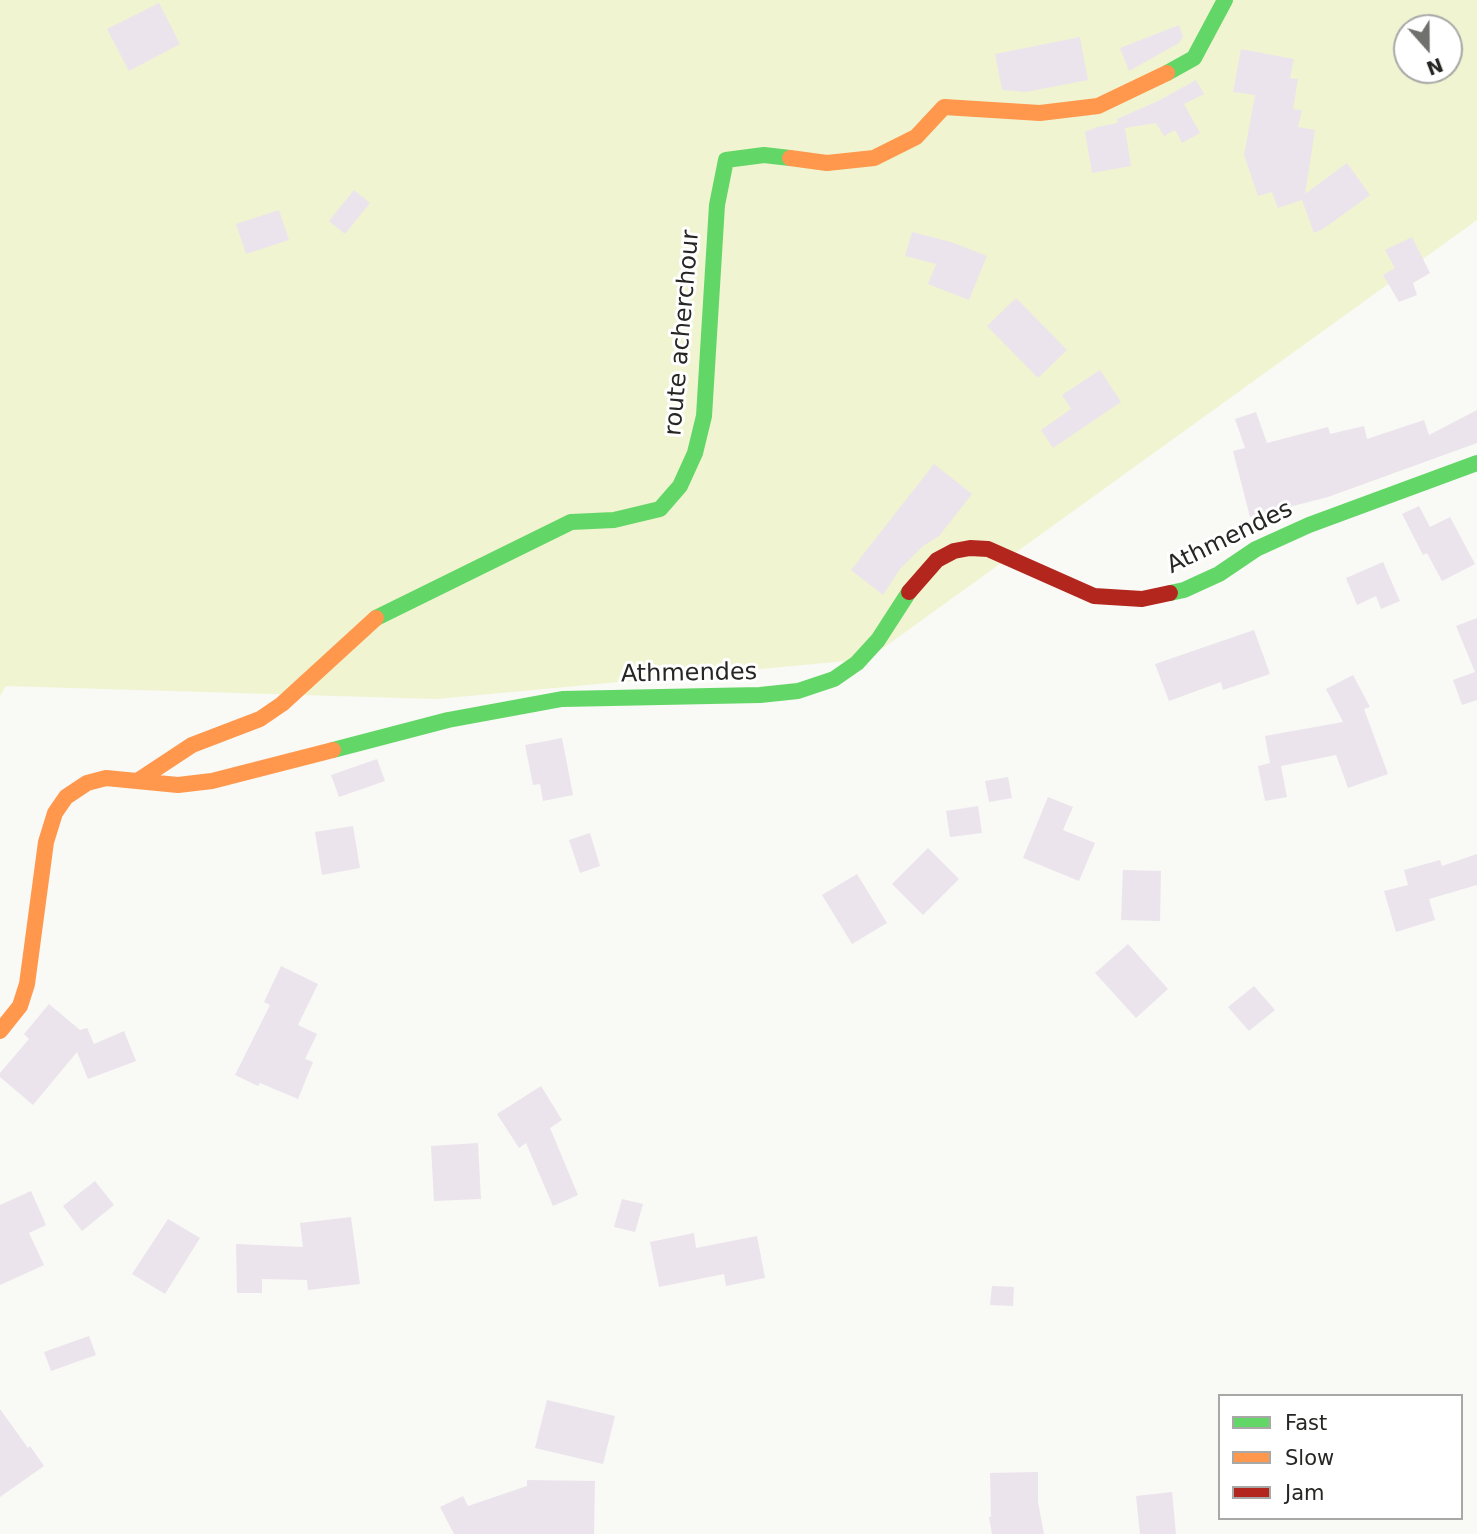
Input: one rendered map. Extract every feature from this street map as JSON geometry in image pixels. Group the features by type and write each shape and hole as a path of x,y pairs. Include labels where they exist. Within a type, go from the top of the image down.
{"main road":[{"name":"route acherchour","path":"139,780 192,745 260,719 282,704 379,615 571,522 614,520 660,509 680,486 695,453 704,416 717,205 726,160 764,155 827,163 874,158 916,137 944,107 1040,113 1098,106 1150,83 1194,58 1225,0"},
{"name":"Athmendes","path":"0,1031 20,1006 27,984 46,842 55,813 66,797 87,783 106,778 178,785 212,781 448,720 562,699 760,695 798,691 834,679 857,663 878,640 915,583 937,560 954,551 988,549 1094,596 1142,599 1184,590 1219,574 1256,549 1309,525 1477,463"}],"green space":[{"path":"0,0 1477,0 1477,220 868,659 436,699 6,686 0,696"}],"building":[{"path":"159,3 180,44 129,71 107,29"},
{"path":"1179,25 1183,36 1179,43 1129,71 1120,48"},
{"path":"1080,37 1088,80 1026,92 1002,90 995,54"},
{"path":"1241,49 1294,59 1290,78 1298,79 1293,109 1302,110 1298,127 1315,130 1305,194 1347,163 1370,195 1314,233 1302,200 1278,208 1272,192 1258,196 1244,155 1255,95 1233,92"},
{"path":"1196,80 1204,94 1184,104 1200,133 1182,143 1175,130 1164,136 1156,123 1125,128 1131,166 1092,173 1085,132 1118,123 1117,119"},
{"path":"354,190 370,203 345,234 329,221"},
{"path":"279,210 289,240 246,254 236,224"},
{"path":"912,232 951,242 987,256 969,300 928,284 936,264 905,256"},
{"path":"1412,237 1430,273 1413,283 1417,295 1399,302 1383,275 1395,268 1385,250"},
{"path":"1016,298 1067,350 1038,378 987,326"},
{"path":"1100,370 1121,402 1053,448 1041,430 1071,409 1062,395"},
{"path":"1477,410 1477,443 1328,497 1250,517 1233,451 1245,448 1235,419 1256,412 1267,443 1328,427 1330,434 1364,426 1367,439 1424,420 1429,435"},
{"path":"934,464 972,494 939,536 923,546 900,569 883,595 851,570"},
{"path":"1419,506 1430,527 1450,517 1475,564 1442,581 1427,553 1423,555 1402,514"},
{"path":"1383,562 1400,601 1381,609 1376,596 1357,605 1346,578"},
{"path":"1477,618 1477,700 1462,705 1453,680 1475,672 1456,626"},
{"path":"1254,630 1270,674 1223,690 1221,682 1169,701 1155,664"},
{"path":"1353,675 1370,707 1364,709 1388,774 1348,788 1336,755 1281,766 1287,797 1265,801 1258,766 1270,763 1265,736 1343,722 1326,689"},
{"path":"562,738 573,795 543,801 540,784 533,785 525,745"},
{"path":"377,759 385,781 339,797 331,775"},
{"path":"1008,777 1012,798 989,802 985,781"},
{"path":"1048,797 1073,807 1063,830 1095,843 1079,881 1023,858"},
{"path":"978,806 982,833 950,837 946,811"},
{"path":"353,826 360,868 322,875 315,832"},
{"path":"590,833 600,866 580,873 569,840"},
{"path":"928,848 959,879 923,915 892,884"},
{"path":"1477,854 1477,885 1429,899 1435,920 1396,932 1384,891 1408,885 1404,870 1440,860 1442,866"},
{"path":"1123,870 1161,871 1160,921 1121,920"},
{"path":"857,874 887,923 852,944 822,895"},
{"path":"1128,944 1168,989 1136,1018 1095,973"},
{"path":"281,966 318,984 298,1025 317,1034 305,1059 313,1062 298,1099 235,1075 270,1005 264,1002"},
{"path":"1254,986 1275,1010 1249,1031 1228,1007"},
{"path":"49,1004 80,1030 87,1028 94,1044 124,1031 136,1061 88,1079 77,1052 33,1105 0,1077 0,1073 29,1039 24,1034"},
{"path":"541,1086 562,1120 550,1128 578,1195 553,1206 526,1143 519,1148 497,1114"},
{"path":"478,1143 481,1199 434,1201 431,1146"},
{"path":"95,1181 114,1205 82,1231 63,1206"},
{"path":"31,1191 46,1225 29,1233 44,1265 0,1285 0,1205"},
{"path":"622,1199 643,1204 635,1232 614,1227"},
{"path":"351,1217 360,1284 308,1290 307,1280 262,1279 262,1293 237,1293 236,1244 303,1247 300,1223"},
{"path":"168,1219 200,1238 165,1294 132,1274"},
{"path":"694,1233 696,1248 757,1236 765,1278 726,1286 724,1274 659,1287 650,1242"},
{"path":"992,1286 1014,1287 1013,1306 990,1305"},
{"path":"89,1336 96,1355 51,1371 44,1352"},
{"path":"547,1400 615,1416 603,1464 535,1448"},
{"path":"0,1409 44,1466 0,1497"},
{"path":"1038,1472 1038,1502 1044,1534 992,1534 989,1517 990,1473"},
{"path":"527,1480 595,1481 594,1534 454,1534 440,1507 463,1496 468,1506 527,1486"},
{"path":"1172,1492 1176,1534 1140,1534 1136,1496"}],"traffic: fast":[{"path":"1167,73 1194,58 1225,0"},
{"path":"376,618 571,522 614,520 660,509 680,486 695,453 704,416 717,205 726,160 764,155 790,158"},
{"path":"1170,593 1184,590 1219,574 1256,549 1309,525 1477,463"},
{"path":"333,750 448,720 562,699 760,695 798,691 834,679 857,663 878,640 909,592"}],"traffic: slow":[{"path":"790,158 827,163 874,158 916,137 944,107 1040,113 1098,106 1167,73"},
{"path":"139,780 192,745 260,719 282,704 376,618"},
{"path":"0,1031 20,1006 27,984 46,842 55,813 66,797 87,783 106,778 178,785 212,781 333,750"}],"traffic: jam":[{"path":"909,592 937,560 954,551 970,548 988,549 1094,596 1142,599 1170,593"}]}
